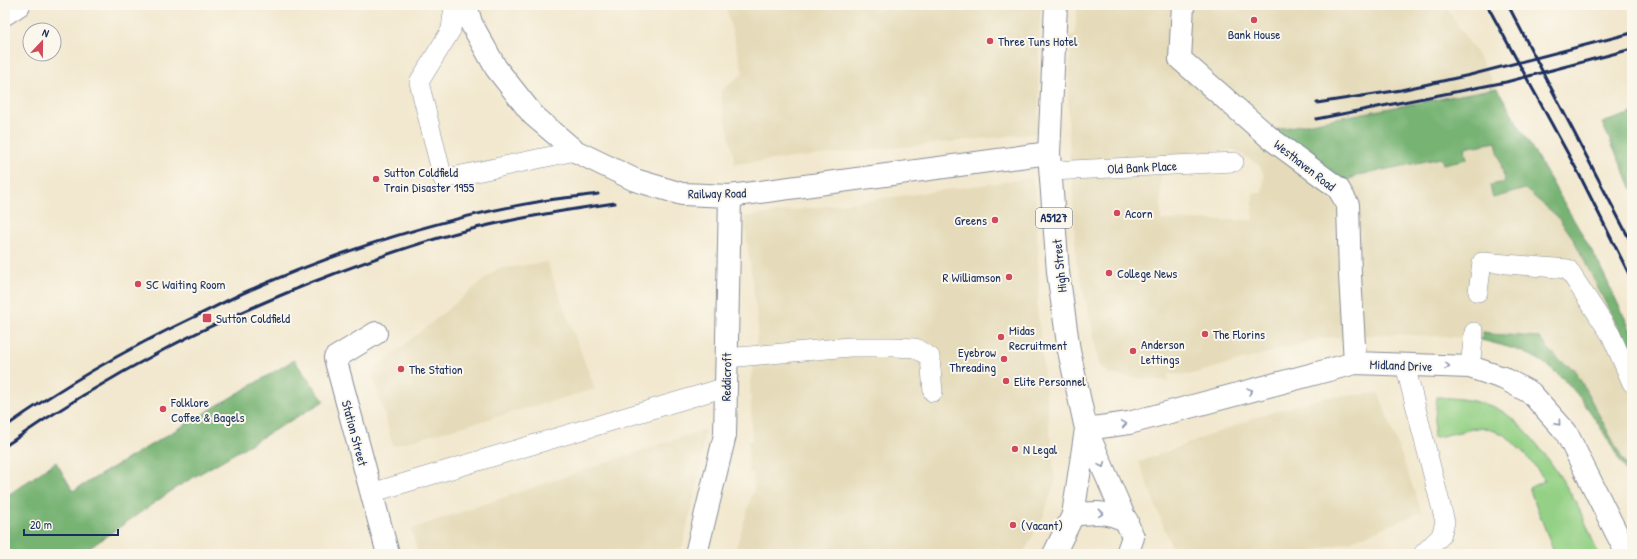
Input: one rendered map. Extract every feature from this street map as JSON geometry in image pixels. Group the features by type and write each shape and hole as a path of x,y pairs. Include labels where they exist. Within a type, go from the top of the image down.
{"street":[{"path":"5,14 19,5"},
{"name":"Railway Road","path":"466,5 471,24 496,68 533,115 575,151 635,180 682,194 730,196 1050,162"},
{"name":"High Street","path":"1056,5 1050,162 1058,272 1069,351 1086,429 1133,537 1127,554"},
{"name":"Westhaven Road","path":"1183,5 1180,59 1270,138 1338,188 1348,206 1355,363"},
{"name":"Reddicroft","path":"696,554 725,435 730,196"},
{"name":"Station Street","path":"376,333 335,358 388,554"},
{"name":"Midland Drive","path":"1086,429 1129,423 1355,363 1470,367 1503,378 1531,393 1566,432 1627,545"},
{"name":"High Street","path":"1073,515 1086,429"},
{"path":"1073,515 1097,512 1112,514 1127,521"},
{"name":"A5127","path":"1056,553 1073,515"}],"lane":[{"path":"454,5 451,30 419,82 443,179 575,151"},
{"name":"Old Bank Place","path":"1050,162 1234,162"},
{"path":"1478,292 1482,262 1568,269 1611,335 1632,383"},
{"path":"1470,367 1474,332"},
{"path":"726,358 850,347 915,348 930,357 933,392"},
{"path":"1405,365 1444,522 1441,536 1423,554"},
{"path":"371,493 611,420 726,387"}],"shaded area":[{"path":"725,5 1041,5 1039,56 1039,133 735,164 720,92 743,73"},
{"path":"1077,5 1444,5 1472,46 1596,258 1632,332 1632,484 1599,427 1574,390 1553,369 1535,357 1496,343 1468,338 1387,334 1322,338 1189,375 1169,374 1168,381 1110,375 1099,365 1090,318 1076,260 1072,176 1161,173 1161,220 1253,220 1253,193 1262,193 1264,176 1259,165 1234,150 1070,165 1068,106 1070,35 1075,35"},
{"path":"1032,178 1036,193 1039,287 1037,306 1055,482 1043,517 1023,554 734,554 754,489 753,473 749,473 748,441 752,440 750,384 758,327 744,217"},
{"name":"The Station","path":"547,262 595,389 393,446 373,375 376,368 497,269"},
{"path":"1379,393 1422,512 1352,541 1303,554 1174,554 1139,462 1265,414 1326,397"},
{"path":"705,429 699,476 682,548 659,554 418,554 411,529"}],"green space":[{"path":"1497,88 1596,258 1632,333 1632,356 1573,238 1557,216 1525,189 1493,198 1490,185 1505,182 1496,142 1465,148 1467,159 1443,164 1441,158 1359,175 1338,184 1263,132"},
{"path":"1632,113 1632,189 1602,123"},
{"path":"1483,332 1491,334 1538,337 1559,360 1575,370 1632,477 1632,481 1592,414 1580,397 1567,383 1552,369 1530,355 1502,345 1481,340"},
{"path":"294,360 324,401 177,487 81,554 5,554 5,497 56,462 73,491"},
{"path":"1437,397 1466,400 1494,407 1518,423 1541,449 1569,491 1582,515 1598,554 1555,554 1529,488 1545,480 1526,455 1504,434 1481,427 1433,438"}],"railway":[{"path":"1487,5 1579,174 1632,280"},
{"path":"1508,5 1632,244"},
{"path":"1317,103 1401,90 1470,75 1632,33"},
{"path":"1316,119 1506,82 1632,49"},
{"path":"5,427 73,382 120,355 236,296 285,275 391,237 464,217 545,201 598,194"},
{"path":"5,446 85,394 167,348 221,321 313,282 390,253 448,235 523,218 615,203"}],"place":[{"name":"Bank House","path":"1254,20"},
{"name":"Three Tuns Hotel","path":"990,41"},
{"name":"Sutton Coldfield Train Disaster 1955","path":"376,179"},
{"name":"Acorn","path":"1117,213"},
{"name":"Greens","path":"995,220"},
{"name":"College News","path":"1109,273"},
{"name":"R Williamson","path":"1009,277"},
{"name":"SC Waiting Room","path":"138,284"},
{"name":"Sutton Coldfield","path":"207,318"},
{"name":"The Florins","path":"1205,334"},
{"name":"Midas Recruitment","path":"1001,337"},
{"name":"Anderson Lettings","path":"1133,351"},
{"name":"Eyebrow Threading","path":"1004,359"},
{"name":"The Station","path":"401,369"},
{"name":"Elite Personnel","path":"1006,381"},
{"name":"Folklore Coffee & Bagels","path":"163,409"},
{"name":"N Legal","path":"1015,449"},
{"name":"(Vacant)","path":"1013,525"}]}
